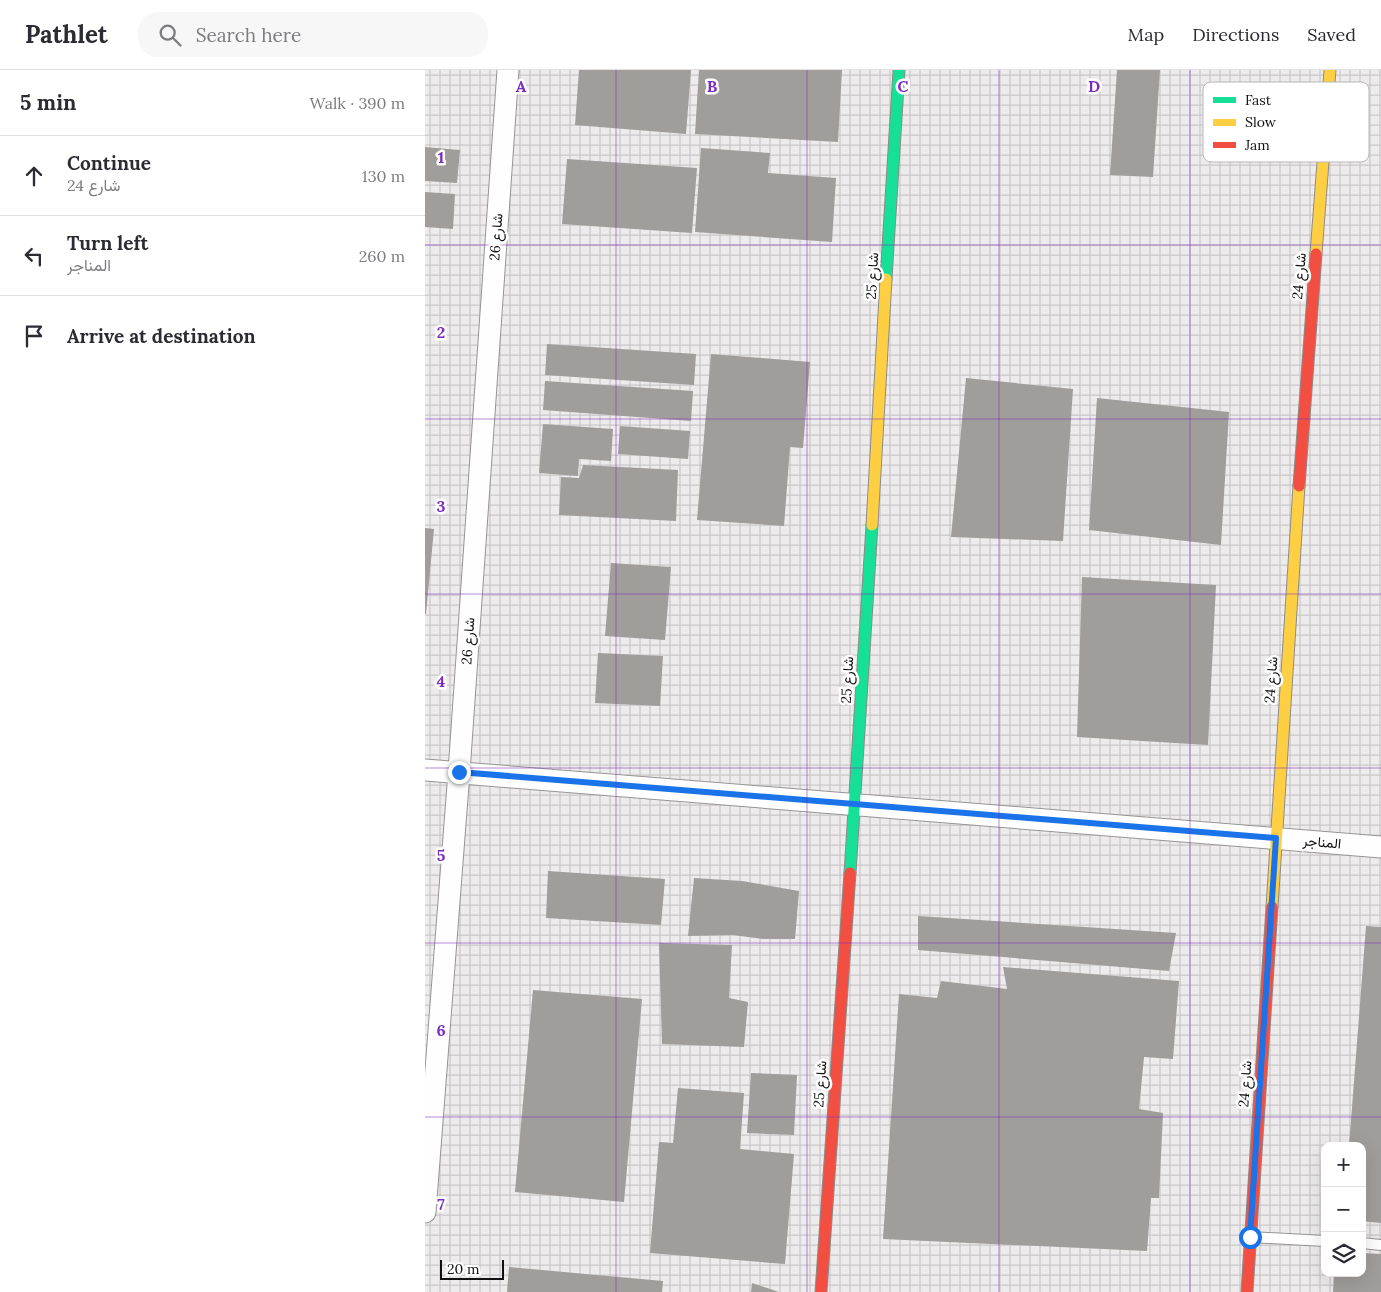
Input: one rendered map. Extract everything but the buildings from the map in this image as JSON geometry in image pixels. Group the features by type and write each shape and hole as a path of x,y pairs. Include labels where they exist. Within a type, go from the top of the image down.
{"street":[{"name":"شارع 26","path":"425,1212 459,772 508,70"},
{"name":"شارع 25","path":"821,1292 855,804 899,70"},
{"name":"شارع 24","path":"1247,1292 1307,366 1323,162"},
{"name":"المناجر","path":"425,770 1381,846"}],"lane":[{"path":"1250,1237 1321,1241"},
{"path":"1366,1243 1381,1245"}],"shaded area":[{"path":"425,70 1381,70 1381,1292 425,1292"}],"traffic: fast":[{"path":"886,279 899,70"},
{"path":"850,873 872,525"}],"traffic: slow":[{"path":"1329,82 1330,70"},
{"path":"1316,254 1323,162"},
{"path":"872,525 886,279"},
{"path":"1272,907 1299,486"}],"traffic: jam":[{"path":"1299,486 1316,254"},
{"path":"821,1292 850,873"},
{"path":"1247,1292 1272,907"}],"route":[{"path":"459,772 1276,838 1250,1237"}]}
